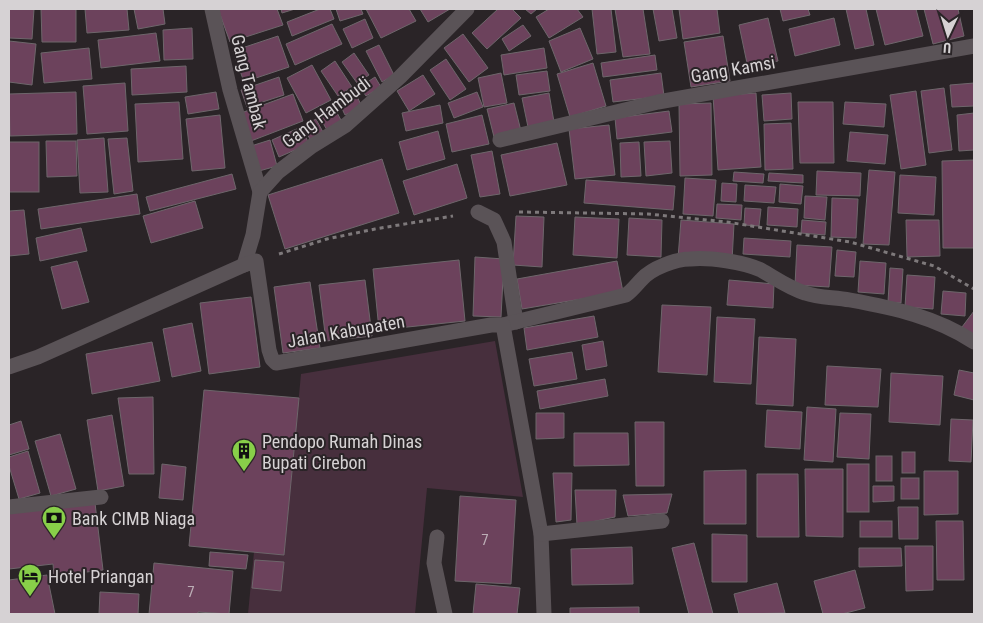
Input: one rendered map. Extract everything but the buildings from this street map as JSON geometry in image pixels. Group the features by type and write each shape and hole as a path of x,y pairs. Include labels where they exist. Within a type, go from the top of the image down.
{"street":[{"name":"Gang Tambak","path":"212,9 230,90 260,192"},
{"name":"Gang Hambudi","path":"260,192 278,172 312,146 346,125 400,77 468,9"},
{"name":"Gang Kamsi","path":"500,140 658,102 974,46"},
{"path":"9,368 250,263 260,192"},
{"path":"478,212 494,220 504,242 510,324 541,534 544,614"},
{"path":"510,324 626,295 632,291 643,277 668,263 690,259 745,264 804,293 823,298 847,299 927,317 958,331 974,342"},
{"name":"Jalan Kabupaten","path":"250,263 269,350 272,359 276,362 491,325 510,324"},
{"path":"9,508 101,497"},
{"path":"541,534 662,521"},
{"path":"437,537 434,563 445,614"}],"path":[{"path":"250,263 327,239 478,212 648,214 727,222 850,242 934,266 974,289"}],"shaded area":[{"path":"495,341 523,497 427,488 415,614 248,614 254,552 284,555 301,374"}],"place":[{"name":"Pendopo Rumah Dinas Bupati Cirebon","path":"244,472"},
{"name":"Bank CIMB Niaga","path":"54,539"},
{"name":"Hotel Priangan","path":"30,597"}]}
